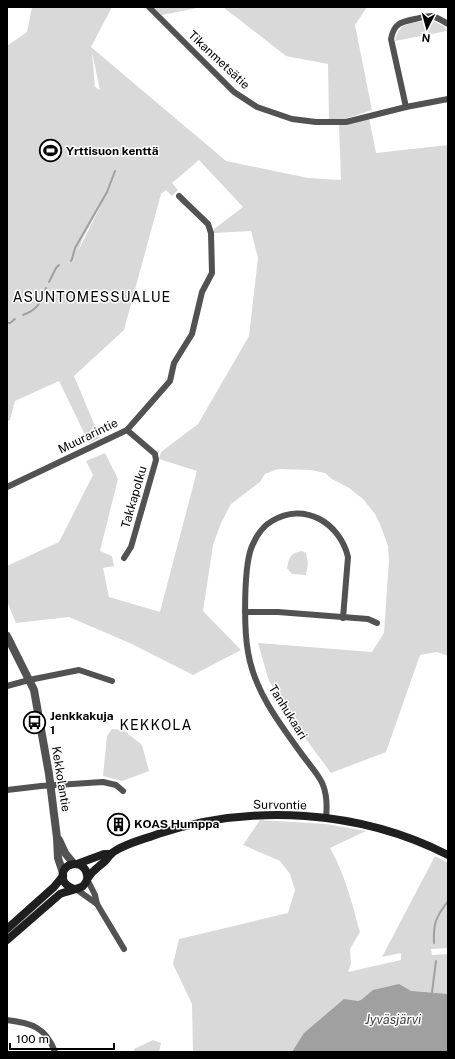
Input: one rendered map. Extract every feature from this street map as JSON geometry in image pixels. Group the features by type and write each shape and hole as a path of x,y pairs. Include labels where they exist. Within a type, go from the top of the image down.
{"main road":[{"name":"Survontie","path":"87,879 93,870 111,854 129,844 180,827 219,820 259,816 326,818 367,825 385,830 448,855"},
{"name":"Survontie","path":"76,864 104,854 111,854"},
{"path":"7,929 54,887 69,866 76,864 84,867 86,870 87,879 83,886 67,890 60,894 7,940"},
{"path":"63,874 63,880 67,886 75,889"}],"street":[{"name":"Tikanmetsätie","path":"148,7 234,92 257,107 292,119 316,122 346,122 406,107 448,99"},
{"path":"406,107 391,39 393,32 402,22 432,16 448,24"},
{"name":"Muurarintie","path":"7,487 127,430 170,381 174,363 192,334 202,292 212,273 211,233 208,224 179,196"},
{"name":"Takkapolku","path":"124,558 131,547 156,460 155,454 127,430"},
{"name":"Tanhukaari","path":"326,818 327,808 323,784 272,711 256,681 248,652 245,612 249,555 252,545 260,532 271,521 292,513 306,515 319,518 327,523 338,534 346,549 348,557 343,618"},
{"path":"245,612 278,612 368,619 377,623"},
{"name":"Kekkolantie","path":"7,636 34,690 51,786 58,858 63,874"},
{"path":"7,686 79,670 112,681"},
{"path":"7,790 103,782 116,785 123,791"},
{"name":"Kekkolantie","path":"57,838 65,853 76,864"},
{"path":"87,879 95,895 97,904 124,949"},
{"path":"75,889 97,904"},
{"path":"7,1020 33,1025 42,1030 51,1041 54,1052"}],"shaded area":[{"path":"32,7 112,7 91,47 226,161 308,178 341,180 339,125 346,125 369,118 376,153 448,145 448,656 437,652 420,655 386,752 331,773 282,707 268,678 258,643 372,652 384,633 389,560 388,546 380,524 375,514 363,499 325,473 311,470 278,469 265,474 260,482 231,504 221,523 213,545 203,611 241,650 193,675 132,644 69,617 16,623 7,601 7,566 59,542 93,475 86,461 105,453 118,479 100,551 112,556 114,566 103,568 109,597 160,612 197,471 159,459 161,452 198,424 249,336 258,258 251,231 214,233 214,229 243,207 199,160 172,183 178,190 172,196 166,190 161,194 124,330 74,376 100,438 89,443 59,381 15,401 10,420 7,421 7,46 27,32","holes":["92,52 100,90 95,87","104,199 77,253 83,238"]},
{"path":"154,7 202,7 162,15"},
{"path":"223,7 367,7 355,25 372,110 345,119 329,119 328,64 286,56"},
{"path":"431,20 444,26 447,31 395,41 397,34 403,26"},
{"path":"302,551 306,553 308,563 306,575 292,574 287,568 290,558 293,554"},
{"path":"112,729 123,730 142,745 149,771 122,781 103,776 107,736"},
{"path":"260,820 326,824 366,831 330,848 344,879 360,932 350,949 351,964 348,972 401,960 401,953 382,957 435,856 448,863 448,948 431,949 432,955 448,954 448,1023 330,1052 193,1052 192,1004 173,964 179,939 288,913 295,890 290,874 280,861 243,845"},
{"path":"153,1040 161,1043 159,1052 135,1052 134,1049"}],"water":[{"name":"Jyväsjärvi","path":"399,984 411,991 448,994 448,1052 292,1052 304,1033 344,999 358,1001 373,990"}],"waterway":[{"path":"71,261 75,248 107,192 115,171"},
{"path":"49,282 59,265"},
{"path":"23,315 32,311 38,305 46,288"},
{"path":"7,323 10,323 15,319"},
{"path":"434,943 436,920 448,901"},
{"path":"432,992 436,961"}],"place":[{"name":"Yrttisuon kenttä","path":"50,151"},
{"name":"Jenkkakuja 1","path":"34,723"},
{"name":"KOAS Humppa","path":"118,824"}],"district":[{"name":"ASUNTOMESSUALUE","path":"92,297"},
{"name":"KEKKOLA","path":"156,725"}]}
